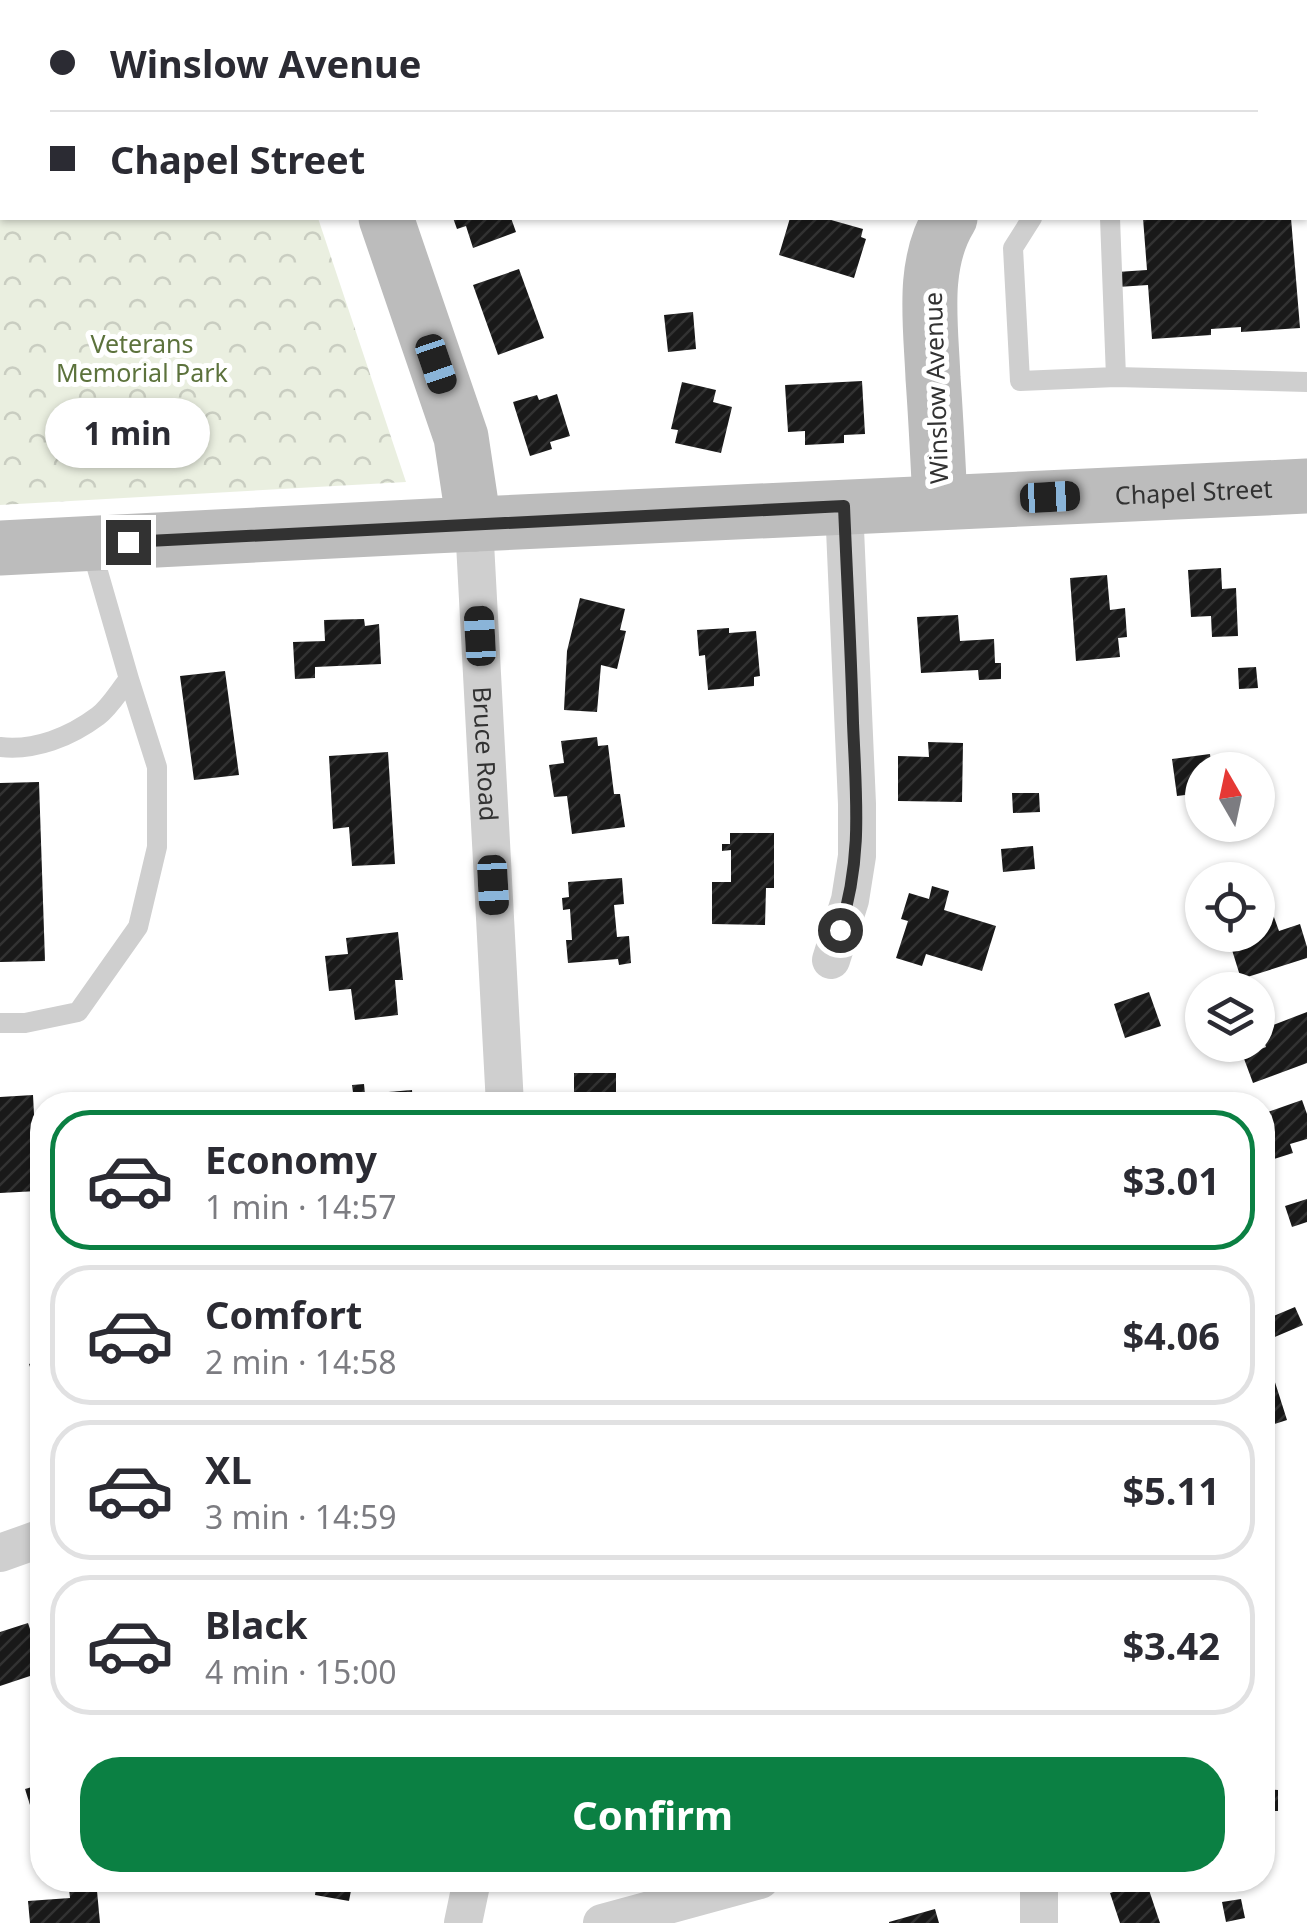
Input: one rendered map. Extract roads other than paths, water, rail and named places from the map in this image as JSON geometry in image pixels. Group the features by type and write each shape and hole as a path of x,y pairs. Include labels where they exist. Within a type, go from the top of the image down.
{"main road":[{"path":"387,220 461,436 474,524"},
{"name":"Winslow Avenue","path":"940,502 930,281 935,250 949,220"},
{"name":"Chapel Street","path":"0,548 1307,486"}],"street":[{"path":"831,960 850,900 857,856 844,506"},
{"name":"Bruce Road","path":"474,524 504,1092"},
{"path":"0,1553 30,1542"},
{"path":"462,1923 469,1892"},
{"path":"602,1923 716,1892"},
{"path":"1039,1892 1039,1923"}],"lane":[{"path":"1031,220 1013,248 1020,382 1116,378 1307,382"},
{"path":"1110,220 1116,378"},
{"path":"0,1023 25,1023 78,1012 138,927 157,847 157,768 90,544"},
{"path":"0,747 56,741 100,714 129,679"}],"park label":[{"name":"Veterans Memorial Park","path":"142,358"}]}
